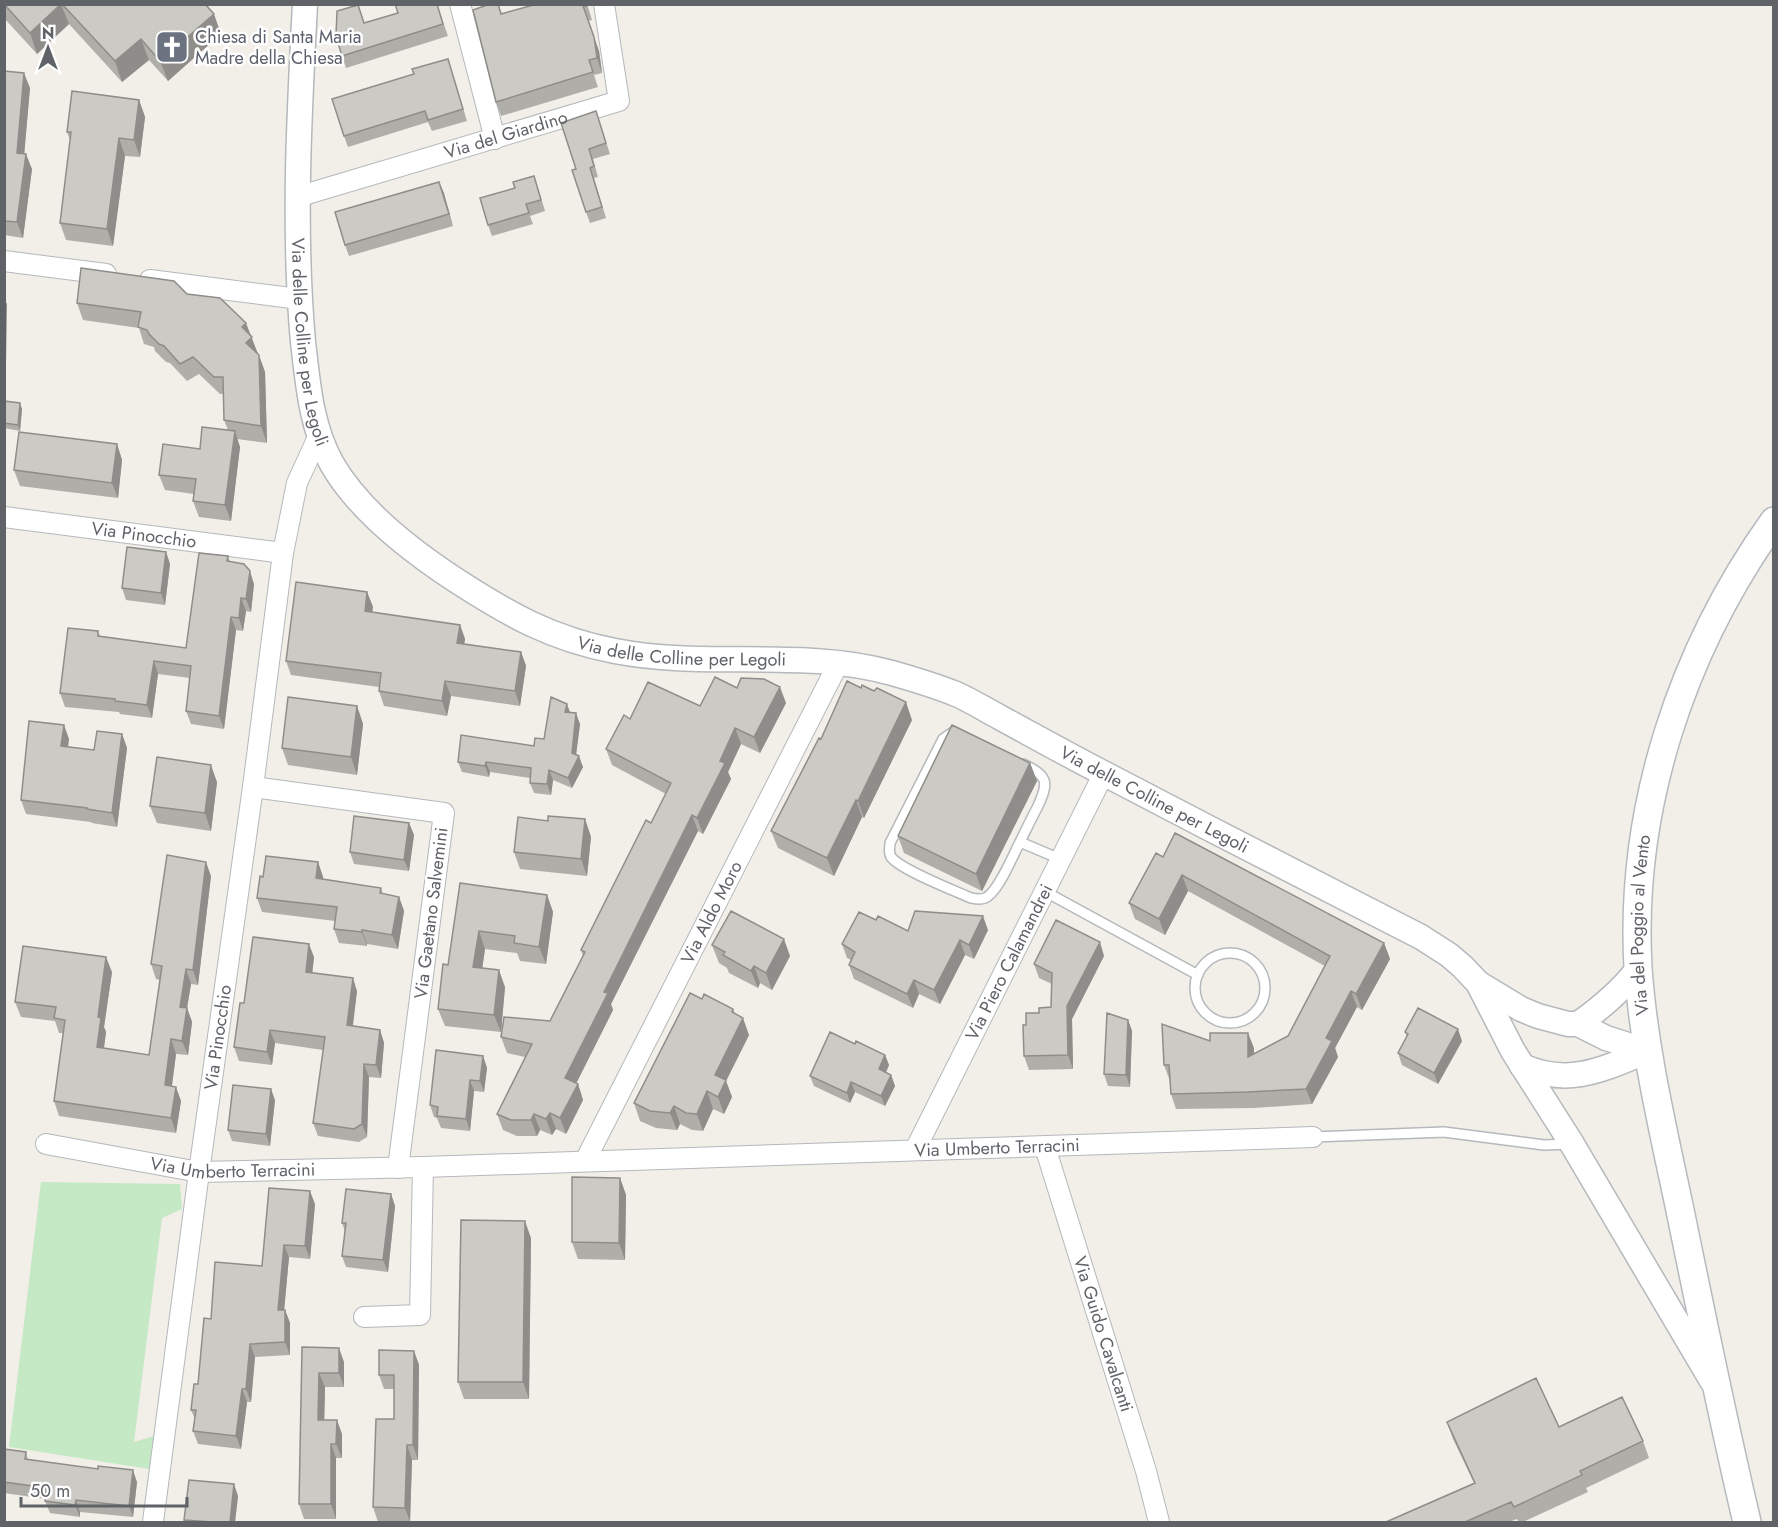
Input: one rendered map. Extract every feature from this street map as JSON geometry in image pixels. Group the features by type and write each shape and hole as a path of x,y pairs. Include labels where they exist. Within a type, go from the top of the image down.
{"main road":[{"name":"Via del Poggio al Vento","path":"1717,1389 1647,1051 1638,969 1640,868 1645,828 1661,757 1682,694 1708,632 1741,570 1773,521"},
{"path":"1717,1389 1746,1522"}],"street":[{"name":"Via delle Colline per Legoli","path":"305,4 297,197 299,299 309,394 319,435 332,464 348,487 399,540 489,602 551,634 615,651 647,656 802,661 867,668 891,673 959,695 1104,773 1421,937 1449,955 1478,983"},
{"path":"460,4 495,139"},
{"name":"Via del Giardino","path":"297,197 619,101 604,4"},
{"path":"4,261 299,299"},
{"name":"Via Pinocchio","path":"153,1522 283,554 297,483 319,435"},
{"name":"Via Pinocchio","path":"4,517 283,554"},
{"name":"Via Aldo Moro","path":"585,1161 838,664"},
{"name":"Via Piero Calamandrei","path":"915,1150 1104,773"},
{"name":"Via Gaetano Salvemini","path":"253,788 444,813 398,1168"},
{"path":"1578,1024 1597,1011 1620,990 1638,969"},
{"path":"1478,983 1521,1009 1538,1016 1568,1024 1578,1024 1606,1038 1647,1051"},
{"path":"1478,983 1522,1066 1572,1144 1717,1389"},
{"path":"1522,1066 1544,1075 1566,1077 1604,1069 1647,1051"},
{"name":"Via Umberto Terracini","path":"46,1144 199,1172 398,1168 1313,1137"},
{"name":"Via Guido Cavalcanti","path":"1045,1147 1160,1522"},
{"path":"364,1317 420,1315 423,1167"}],"lane":[{"path":"963,735 953,732 943,739 890,843 889,852 902,866 978,900 992,893 1045,791 1045,783 1037,770 1017,760"},
{"path":"1020,842 1060,859"},
{"path":"1044,891 1198,975"},
{"path":"1221,954 1242,955 1252,960 1264,978 1263,1000 1250,1017 1240,1021 1218,1020 1201,1006 1197,996 1198,975 1211,958 1221,954"},
{"name":"Via Umberto Terracini","path":"1313,1137 1444,1132 1544,1145 1572,1144"}],"green space":[{"path":"41,1182 180,1184 182,1209 162,1218 134,1442 154,1436 149,1469 9,1447"}],"building":[{"path":"4,4 61,4 30,33"},
{"path":"62,4 205,4 214,14 160,61 141,39 115,61"},
{"path":"395,4 437,4 443,24 342,56 336,36 337,11 358,5 364,23 398,13"},
{"path":"490,4 498,4 501,14 537,4 586,4 583,6 594,37 597,58 589,60 593,72 496,102 473,10"},
{"path":"448,59 463,109 428,120 425,111 344,136 332,99 414,74 412,69"},
{"path":"4,71 24,73 17,153 26,154 17,222 4,221"},
{"path":"72,91 139,100 134,140 119,138 107,229 60,223 71,132 67,132"},
{"path":"596,111 606,143 589,149 594,166 590,168 602,207 586,212 572,170 576,169 561,123"},
{"path":"534,176 541,200 526,204 529,213 488,225 480,198 515,188 513,182"},
{"path":"439,182 449,214 345,245 335,212"},
{"path":"81,268 174,281 187,294 220,298 246,323 242,327 252,337 246,343 259,355 261,426 224,420 223,377 214,377 193,357 180,364 147,330 138,327 141,312 77,303"},
{"path":"4,401 20,403 18,425 4,423"},
{"path":"202,427 235,431 225,505 193,501 196,479 159,475 163,444 200,449"},
{"path":"19,432 117,444 112,483 14,470"},
{"path":"127,547 166,552 161,593 122,588"},
{"path":"199,553 228,556 227,561 244,564 250,571 246,599 241,598 239,618 231,617 219,716 186,711 191,666 154,661 147,705 60,693 68,628 98,631 98,636 186,648"},
{"path":"296,582 367,592 365,611 460,625 457,643 521,652 515,691 445,681 442,701 379,691 381,673 286,661"},
{"path":"715,677 737,688 741,678 764,679 780,687 754,737 735,728 720,761 725,763 697,818 692,815 604,992 608,993 565,1078 578,1084 560,1118 550,1113 546,1119 534,1114 531,1120 511,1120 497,1114 532,1044 501,1037 504,1017 550,1021 585,952 581,950 646,820 651,823 671,783 606,749 624,715 630,719 648,682 700,706"},
{"path":"847,681 861,688 862,685 874,691 877,688 906,702 858,801 856,800 827,858 771,831 819,738 821,739"},
{"path":"288,697 357,706 351,757 282,748"},
{"path":"551,697 567,704 565,712 576,713 572,753 579,756 568,778 549,770 547,784 530,783 531,768 486,762 485,766 458,762 461,735 534,746 535,738 544,739"},
{"path":"29,721 64,725 61,746 94,750 97,731 122,734 112,813 21,800"},
{"path":"952,725 1030,763 976,874 898,836"},
{"path":"157,757 211,765 205,813 150,806"},
{"path":"354,816 409,823 404,860 350,852"},
{"path":"548,816 585,819 581,859 514,852 518,817 548,821"},
{"path":"1175,833 1384,943 1356,994 1351,991 1326,1038 1332,1041 1306,1089 1171,1094 1169,1065 1164,1065 1162,1024 1210,1041 1210,1033 1248,1033 1248,1057 1288,1036 1330,956 1182,875 1159,919 1129,903 1156,853 1163,857"},
{"path":"167,855 206,862 193,970 186,969 180,1007 187,1008 182,1041 171,1039 165,1085 176,1087 171,1118 54,1101 65,1020 54,1018 56,1007 15,1002 23,946 106,957 98,1017 101,1018 97,1047 149,1055 162,966 151,964"},
{"path":"266,856 318,862 316,878 381,888 380,893 399,897 392,935 362,930 362,932 334,929 337,907 257,898"},
{"path":"460,883 547,895 539,947 514,943 515,936 479,931 473,967 499,970 494,1015 438,1009 443,964 448,965"},
{"path":"731,911 784,939 766,973 754,966 751,971 723,955 725,952 712,945"},
{"path":"915,911 983,916 969,945 960,940 934,990 914,980 907,994 849,965 855,952 842,944 859,912 876,920 878,916 908,931"},
{"path":"1056,920 1100,942 1067,1006 1068,1055 1024,1056 1023,1025 1026,1025 1026,1013 1039,1013 1039,1008 1051,1007 1052,973 1034,964"},
{"path":"253,937 309,944 306,972 353,978 347,1025 380,1030 376,1065 364,1064 362,1124 354,1129 313,1123 325,1037 270,1030 267,1052 234,1047 240,1003 244,1003"},
{"path":"690,993 702,999 704,994 733,1009 732,1012 743,1018 715,1075 726,1080 718,1097 707,1091 697,1114 686,1113 674,1106 670,1113 650,1111 634,1103"},
{"path":"1418,1008 1458,1029 1434,1073 1398,1053 1408,1034 1405,1032"},
{"path":"1107,1013 1128,1020 1126,1075 1104,1074"},
{"path":"830,1032 885,1055 879,1069 891,1075 881,1096 851,1082 847,1093 810,1076"},
{"path":"436,1050 483,1056 480,1081 470,1080 466,1119 437,1116 438,1107 430,1105"},
{"path":"233,1085 271,1089 266,1134 228,1130"},
{"path":"572,1177 620,1178 619,1243 572,1242"},
{"path":"269,1188 310,1191 305,1246 284,1245 278,1310 285,1310 285,1342 250,1344 246,1389 242,1389 236,1436 193,1431 196,1410 191,1410 194,1384 198,1384 204,1318 211,1319 215,1262 262,1266"},
{"path":"346,1189 391,1194 383,1260 342,1256 346,1223 342,1223"},
{"path":"461,1220 525,1221 523,1382 458,1382"},
{"path":"302,1347 339,1348 339,1373 319,1373 318,1420 337,1420 336,1444 331,1444 331,1504 299,1504"},
{"path":"379,1350 414,1351 413,1445 407,1445 405,1508 373,1507 376,1419 394,1419 394,1375 379,1375"},
{"path":"1536,1378 1559,1427 1622,1397 1643,1441 1580,1471 1582,1475 1514,1507 1511,1502 1465,1522 1386,1522 1475,1483 1447,1422"},
{"path":"4,1449 26,1452 25,1459 98,1469 98,1466 133,1470 129,1506 76,1500 75,1505 45,1501 47,1488 4,1482"},
{"path":"189,1480 234,1484 230,1522 184,1520"}],"place":[{"name":"Chiesa di Santa Maria Madre della Chiesa","path":"172,47"}]}
